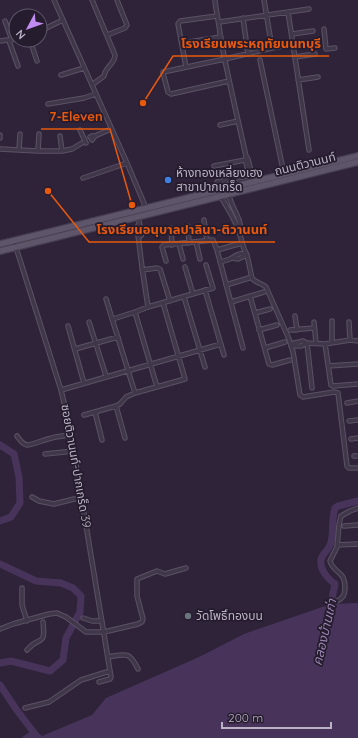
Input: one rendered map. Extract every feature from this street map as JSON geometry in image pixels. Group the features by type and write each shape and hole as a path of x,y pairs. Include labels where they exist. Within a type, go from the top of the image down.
{"main road":[{"name":"ถนนติวานนท์","path":"0,244 146,208 251,177 284,174 358,156"},
{"name":"ถนนติวานนท์","path":"0,251 358,162"},
{"path":"303,169 304,176"}],"street":[{"path":"54,0 146,208"},
{"path":"92,0 115,55 115,58 105,72 104,76 92,85"},
{"path":"107,35 127,26 117,0"},
{"path":"215,0 224,60 245,158 251,177 217,182"},
{"path":"264,0 272,48"},
{"path":"219,22 309,9"},
{"path":"288,12 309,150"},
{"path":"186,67 178,24 179,22 217,16"},
{"path":"243,18 248,54"},
{"path":"48,27 63,20"},
{"path":"5,21 8,29"},
{"path":"324,29 326,48 335,48"},
{"path":"292,34 313,31"},
{"path":"182,43 221,36"},
{"path":"229,81 169,94 163,73 293,44"},
{"path":"14,48 18,66"},
{"path":"33,48 37,61"},
{"path":"295,56 315,54"},
{"path":"260,60 284,174"},
{"path":"61,75 84,68"},
{"path":"298,80 318,77"},
{"path":"48,104 84,98 96,94"},
{"path":"220,125 238,121"},
{"path":"0,149 62,152 72,149 111,129"},
{"path":"80,130 88,140"},
{"path":"19,150 20,134"},
{"path":"38,151 39,134"},
{"path":"60,136 62,152"},
{"path":"214,166 245,158"},
{"path":"83,178 127,164"},
{"path":"229,195 241,228 240,234"},
{"path":"221,197 238,228 252,278 266,288 291,346 300,395 303,397 334,392 338,394 347,466 349,468 358,468"},
{"path":"138,217 142,270 148,307"},
{"path":"204,220 207,240"},
{"path":"188,226 189,243"},
{"path":"171,228 172,245"},
{"path":"166,261 162,247 164,245 213,240 243,348"},
{"name":"ซอยติวานนท์-ปากเกร็ด 39","path":"14,241 65,406 74,451 110,671"},
{"path":"196,242 200,258"},
{"path":"217,250 242,243"},
{"path":"179,244 183,259"},
{"path":"220,262 241,253 246,255"},
{"path":"113,319 212,288 213,287 206,265"},
{"path":"184,266 193,294"},
{"path":"142,270 160,269 170,301"},
{"path":"226,285 249,278"},
{"path":"205,290 224,355"},
{"path":"231,302 264,292"},
{"path":"250,296 269,364 272,365 290,360"},
{"path":"184,297 205,367"},
{"path":"106,299 135,394"},
{"path":"84,415 116,406 126,397 185,379 163,303"},
{"path":"255,313 270,309"},
{"path":"135,312 157,387"},
{"path":"295,316 297,330"},
{"path":"332,321 332,343"},
{"path":"89,322 106,376"},
{"path":"314,322 316,343"},
{"path":"349,322 350,340"},
{"path":"260,330 277,325"},
{"path":"68,326 84,383"},
{"path":"290,330 314,328"},
{"path":"75,349 118,337"},
{"path":"291,346 301,346 307,343 325,344 350,340 358,341"},
{"path":"265,348 285,342"},
{"path":"307,343 312,388"},
{"path":"61,390 221,344"},
{"path":"325,344 331,385 358,384"},
{"path":"328,366 358,364"},
{"path":"347,403 358,401"},
{"path":"116,406 125,438"},
{"path":"94,412 102,440"},
{"path":"350,421 358,420"},
{"path":"17,436 27,445 71,435"},
{"path":"351,439 358,438"},
{"path":"45,454 74,451"},
{"path":"32,497 39,501 54,504 82,499"},
{"path":"337,601 345,592 345,582 341,574 331,566 330,561 338,545 339,525 342,516 350,510 358,508"},
{"path":"344,526 358,525"},
{"path":"338,545 358,544"},
{"path":"0,629 27,621 42,620 57,613 66,617 86,632 104,632 138,624 142,622 143,619 137,596 138,578 157,570 165,574 186,568"},
{"path":"22,590 22,605 27,621"},
{"path":"83,618 92,621 102,621"},
{"path":"27,650 33,644 43,639 44,633 42,620"},
{"path":"108,656 122,654 128,656 133,660 138,669"},
{"path":"25,708 49,702 81,680 110,671 111,678 99,682"}],"water":[{"path":"358,603 358,738 21,738 34,729 42,736 92,715 106,698 199,657 244,634 331,604"}],"waterway":[{"path":"0,445 14,454 19,477 20,503 11,517 0,521"},
{"name":"คลองบ้านเก่า","path":"329,613 335,584 323,571 321,559 330,544 335,508 358,501"},
{"path":"0,564 36,581 61,583 73,588 81,596 80,612 66,638 63,660 50,671 11,661 0,663"},
{"path":"0,685 38,738"}],"place":[{"name":"โรงเรียนพระหฤทัยนนทบุรี","path":"143,103"},
{"name":"ห้างทองเหลี่ยงเฮง สาขาปากเกร็ด","path":"168,180"},
{"name":"โรงเรียนอนุบาลปาลินา-ติวานนท์","path":"48,191"},
{"name":"7-Eleven","path":"132,205"},
{"name":"วัดโพธิ์ทองบน","path":"188,616"}]}
